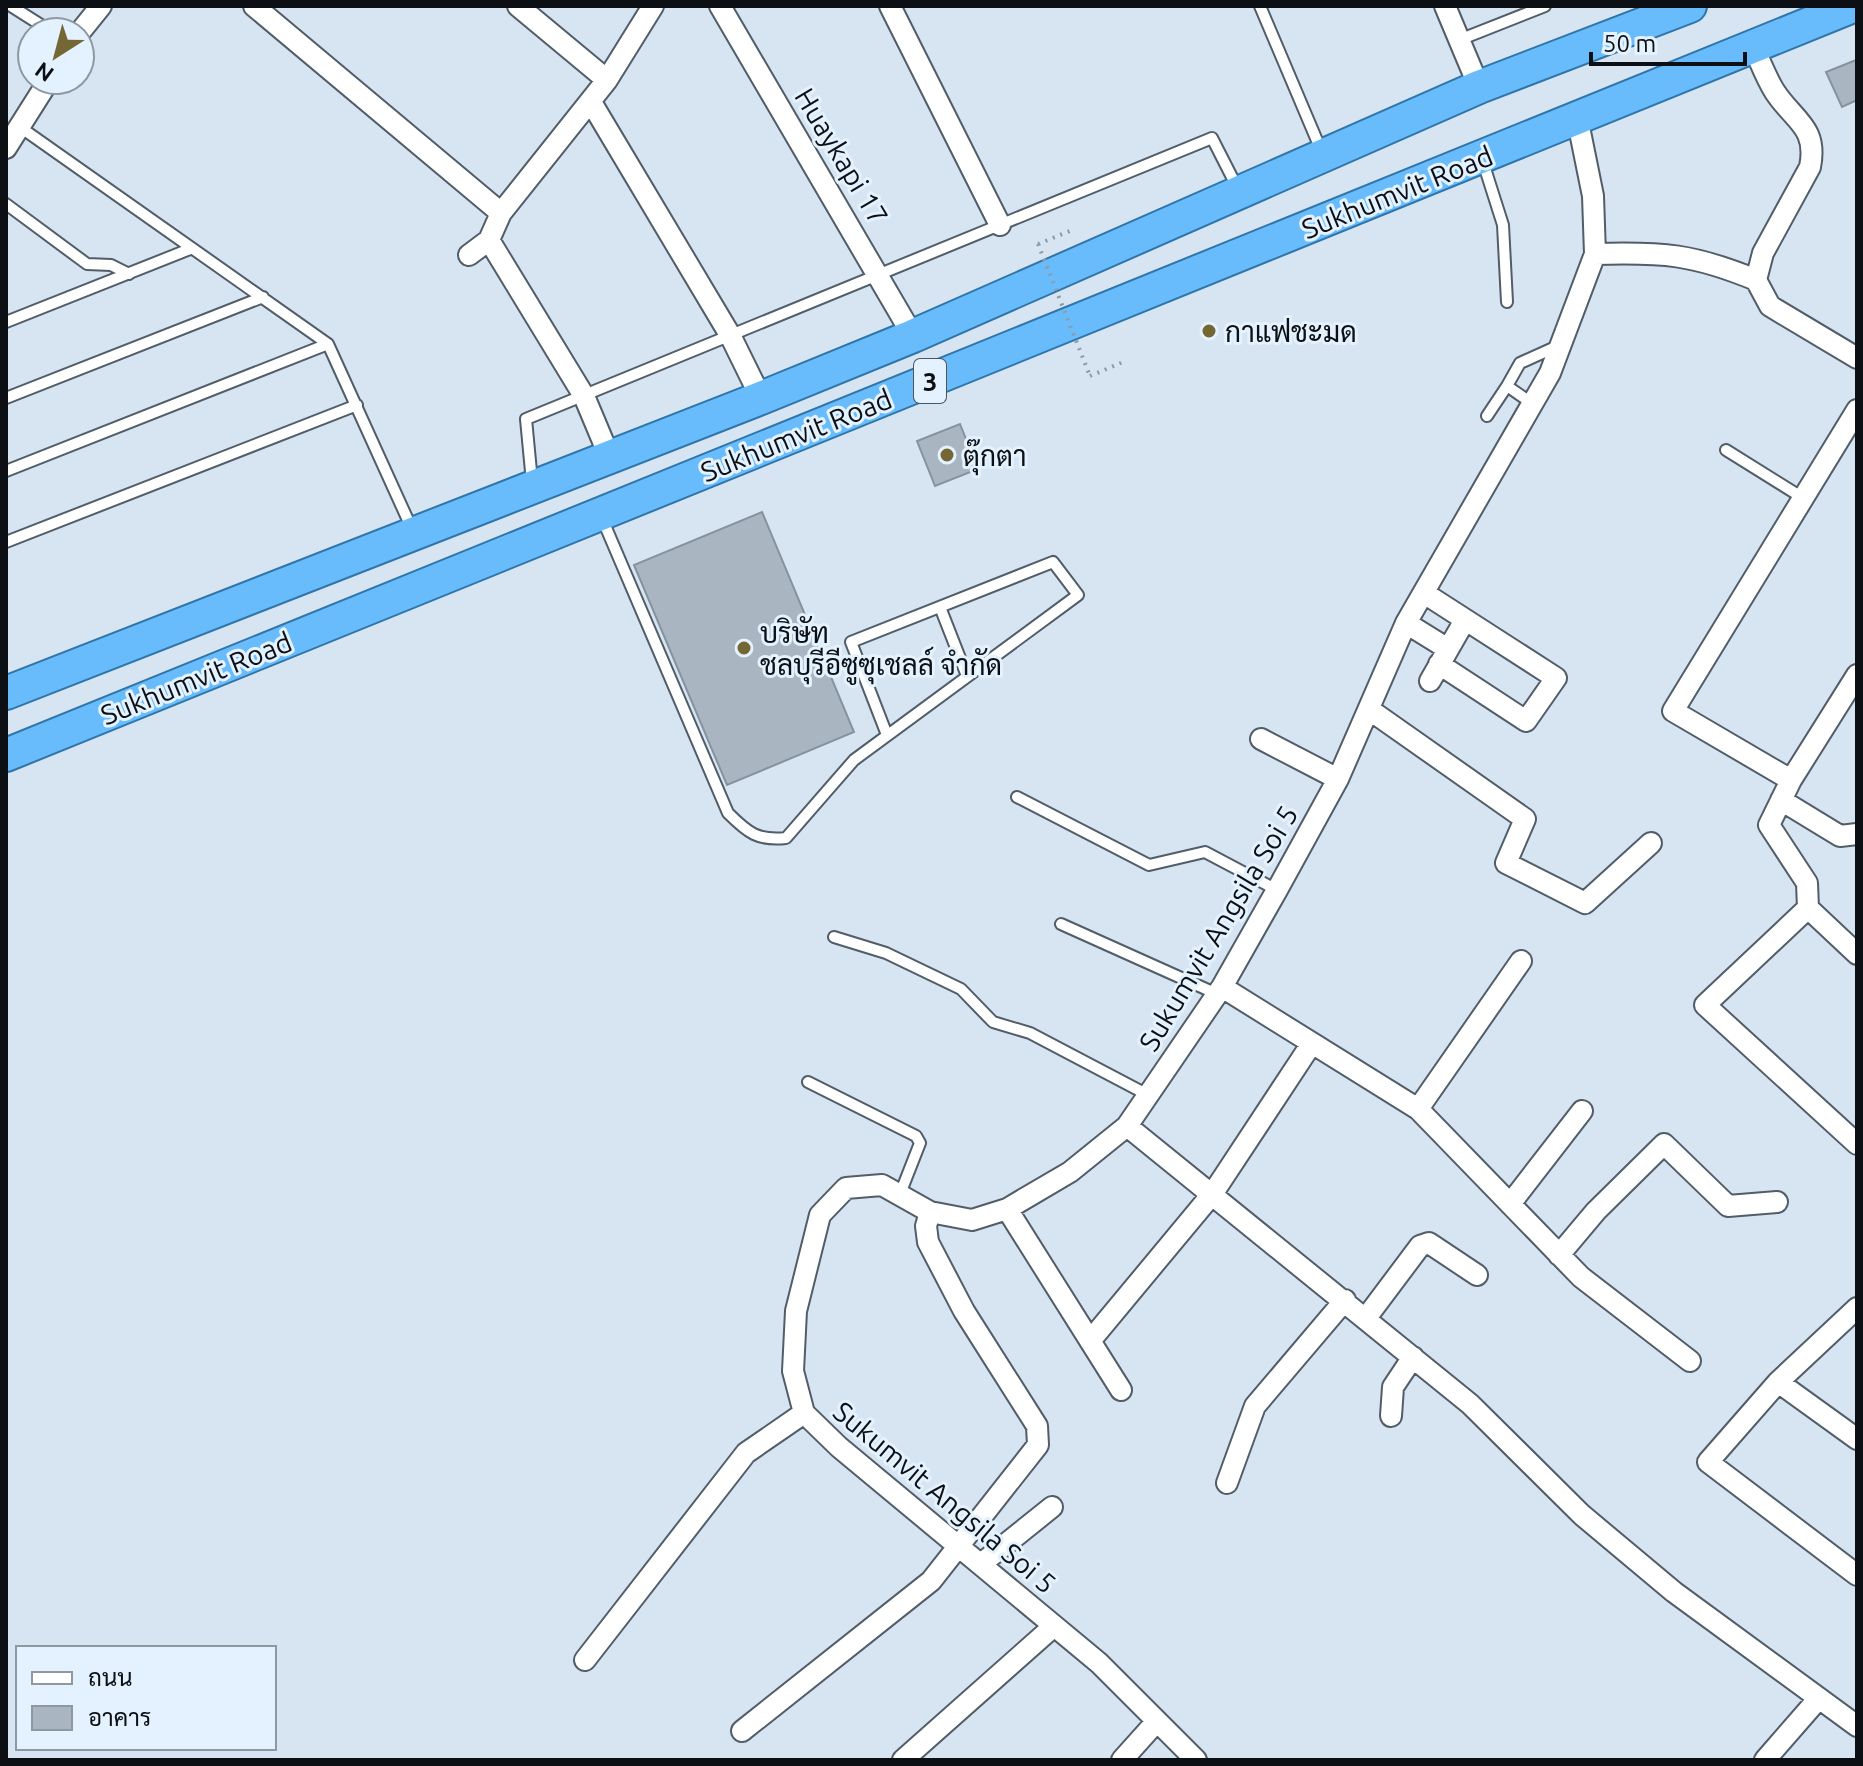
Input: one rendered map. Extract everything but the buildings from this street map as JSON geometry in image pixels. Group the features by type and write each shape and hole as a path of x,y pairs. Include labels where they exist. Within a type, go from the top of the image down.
{"highway":[{"name":"Sukhumvit Road","path":"6,693 610,458 913,336 1479,87 1638,21 1690,6"},
{"name":"Sukhumvit Road","path":"6,755 1853,6"}],"street":[{"path":"254,6 501,213"},
{"path":"518,6 607,80"},
{"path":"469,255 489,240 501,213 591,102 653,6"},
{"name":"Huaykapi 17","path":"720,6 879,272 913,336"},
{"path":"890,6 1000,225"},
{"path":"1445,6 1479,87"},
{"path":"1753,46 1775,92 1808,131 1814,149 1810,167 1763,253 1756,280"},
{"path":"6,148 39,96"},
{"path":"591,102 730,335 761,398"},
{"name":"Sukumvit Angsila Soi 5","path":"1196,1760 1054,1626 839,1447 804,1413 793,1371 796,1311 820,1215 846,1188 882,1185 930,1212 972,1220 1007,1209 1070,1172 1127,1126 1220,991 1338,779 1406,623 1533,404 1561,344 1595,254 1593,196 1577,117"},
{"path":"489,240 584,396 610,458"},
{"path":"1595,254 1654,252 1708,260 1756,280 1770,306 1857,358"},
{"path":"1791,780 1673,711 1857,410"},
{"path":"1406,623 1439,665 1526,721 1556,678 1424,593"},
{"path":"1439,665 1465,620"},
{"path":"1857,675 1791,780 1769,825 1807,883 1808,908 1857,954"},
{"path":"1370,710 1525,819 1506,863 1585,903 1651,843"},
{"path":"1261,739 1338,779"},
{"path":"1781,800 1840,836 1857,834"},
{"path":"1808,908 1705,1005 1857,1144"},
{"path":"1418,1109 1521,961"},
{"path":"1220,991 1312,1043 1418,1109 1581,1277 1690,1361"},
{"path":"1090,1341 1213,1193 1312,1043"},
{"path":"1510,1204 1582,1111"},
{"path":"1127,1126 1470,1404 1582,1515 1663,1583 1857,1726"},
{"path":"1559,1255 1596,1211 1664,1144 1728,1206 1777,1202"},
{"path":"1007,1209 1121,1390"},
{"path":"742,1731 931,1581 1025,1464 1039,1439 1037,1426 964,1311 928,1242 926,1226 930,1212"},
{"path":"1366,1318 1420,1246 1429,1243 1440,1248 1477,1275"},
{"path":"1227,1483 1255,1406 1345,1300"},
{"path":"1857,1308 1778,1382 1708,1462 1857,1575"},
{"path":"1391,1416 1393,1387 1413,1357"},
{"path":"1778,1382 1857,1439"},
{"path":"585,1660 746,1453 804,1413"},
{"path":"981,1564 1052,1507"},
{"path":"903,1760 1054,1626"},
{"path":"1765,1760 1819,1698"},
{"path":"1122,1760 1157,1721"}],"lane":[{"path":"1260,6 1323,156"},
{"path":"1459,40 1545,6"},
{"path":"20,127 328,344 414,535"},
{"path":"533,488 526,419 1212,138 1239,193"},
{"path":"1481,157 1503,225 1507,302"},
{"path":"6,204 87,264 111,265 129,274"},
{"path":"6,322 190,249"},
{"path":"6,398 263,297"},
{"path":"6,471 328,344"},
{"path":"1487,416 1520,363 1561,344"},
{"path":"1507,386 1533,404"},
{"path":"7,538 357,405"},
{"path":"1726,450 1803,498"},
{"path":"601,514 728,813 743,828 766,840 786,838 837,778 887,735 1078,595 1053,562 851,642 887,735"},
{"path":"940,607 967,676"},
{"path":"1017,797 1149,865 1205,852 1277,890"},
{"path":"1061,924 1220,991"},
{"path":"834,937 886,953 961,989 993,1022 1030,1033 1148,1095"},
{"path":"808,1082 916,1136 920,1143 900,1194"}],"path":[{"path":"1070,231 1038,244 1090,376 1123,362"}],"place":[{"name":"กาแฟชะมด","path":"1209,331"},
{"name":"ตุ๊กตา","path":"947,455"},
{"name":"บริษัท ชลบุรีอีซูซุเชลล์ จำกัด","path":"744,648"}]}
